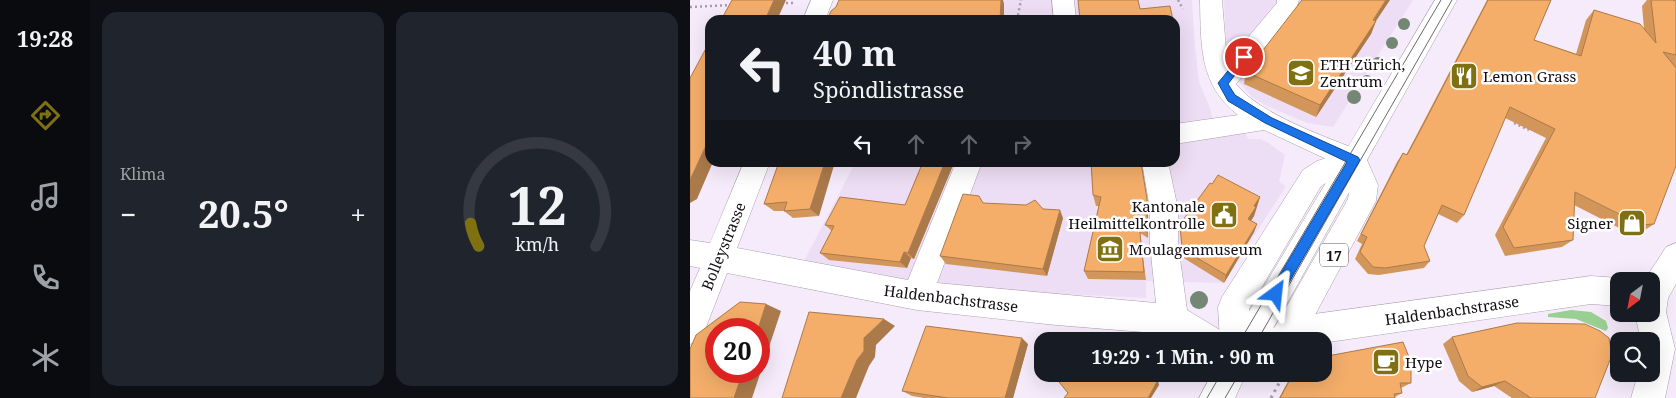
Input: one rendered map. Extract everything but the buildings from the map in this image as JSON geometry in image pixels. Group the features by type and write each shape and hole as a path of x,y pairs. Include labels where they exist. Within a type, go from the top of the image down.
{"street":[{"path":"816,15 822,0"},
{"path":"1063,0 1064,15"},
{"path":"1211,0 1216,62 1223,83 1232,98 1268,120 1354,160"},
{"path":"1223,83 1288,4 1288,0"},
{"path":"1254,332 1446,0"},
{"path":"1180,133 1268,120"},
{"path":"1235,332 1233,307 1312,178 1326,169 1354,160"},
{"name":"17","path":"1288,332 1362,200 1364,185 1354,160"},
{"name":"Bolleystrasse","path":"690,329 704,256 754,167"},
{"path":"917,296 967,167"},
{"path":"1156,167 1164,209 1164,244 1173,319"},
{"name":"Haldenbachstrasse","path":"704,256 917,296 1056,310 1173,319 1194,332"},
{"path":"1660,288 1676,256"},
{"name":"Haldenbachstrasse","path":"1302,332 1590,290 1610,291"},
{"path":"1648,398 1659,349 1655,322"},
{"path":"1216,398 1225,382"}],"path":[{"path":"1018,15 1021,0"},
{"path":"774,3 800,3"},
{"path":"690,7 737,5"},
{"path":"1514,123 1534,132"},
{"path":"1271,398 1280,382"}],"shaded area":[{"path":"934,0 1192,0 1199,82 1212,117 1246,134 1248,139 1260,139 1267,142 1285,155 1279,182 1286,186 1224,283 1146,281 1146,298 1043,293 909,280 804,261 853,167 1180,167 1180,15 927,15"},
{"name":"ETH Zürich, Zentrum","path":"1224,0 1413,0 1333,127 1307,123 1267,106 1252,97 1240,83 1230,62 1226,43"}],"green space":[{"path":"1571,310 1591,312 1606,321 1608,328 1606,331 1576,319 1548,317 1548,314"}],"tram line":[{"path":"1245,332 1441,0"},
{"path":"1262,332 1452,0"},
{"path":"1207,398 1216,382"},
{"path":"1225,398 1234,382"}],"place":[{"name":"ETH Zürich, Zentrum","path":"1301,73"},
{"name":"Lemon Grass","path":"1464,76"},
{"name":"Kantonale Heilmittelkontrolle","path":"1224,215"},
{"name":"Signer","path":"1632,223"},
{"name":"Moulagenmuseum","path":"1110,249"},
{"name":"Hype","path":"1386,362"}],"route":[{"path":"1244,57 1223,83 1232,98 1242,106 1268,120 1354,160 1276,294"}]}
